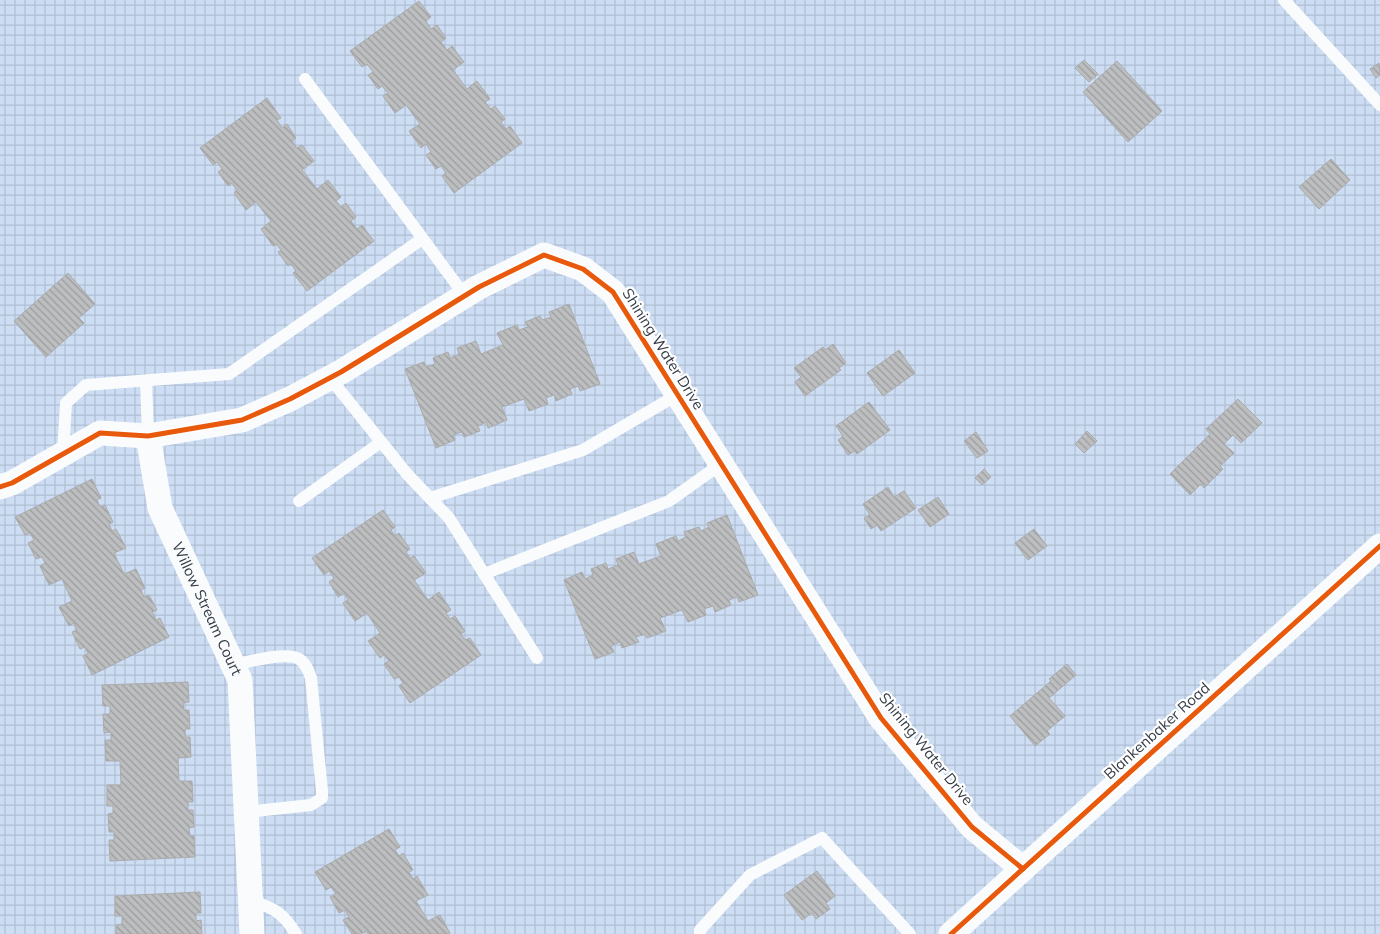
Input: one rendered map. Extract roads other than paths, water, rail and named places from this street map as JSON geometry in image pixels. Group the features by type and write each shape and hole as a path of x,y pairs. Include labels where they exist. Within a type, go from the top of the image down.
{"street":[{"name":"Shining Water Drive","path":"0,487 12,483 100,433 148,436 242,420 290,399 330,378 465,296 544,255 583,269 613,292 881,718 972,827 1023,869"},
{"name":"Willow Stream Court","path":"148,436 160,508 240,680 252,934"},
{"name":"Blankenbaker Road","path":"951,934 1380,546"}],"lane":[{"path":"1284,0 1380,106"},
{"path":"305,79 465,296"},
{"path":"63,454 66,403 86,385 228,374 422,239"},
{"path":"330,378 407,474 449,518 538,658"},
{"path":"146,381 148,436"},
{"path":"430,498 583,450 677,395"},
{"path":"299,501 381,442"},
{"path":"484,574 669,500 721,464"},
{"path":"233,665 292,656 299,659 308,670 312,678 322,791 322,798 311,805 246,812"},
{"path":"700,934 700,930 750,875 822,838 910,934"},
{"path":"250,900 272,908 281,914 296,934"}]}
